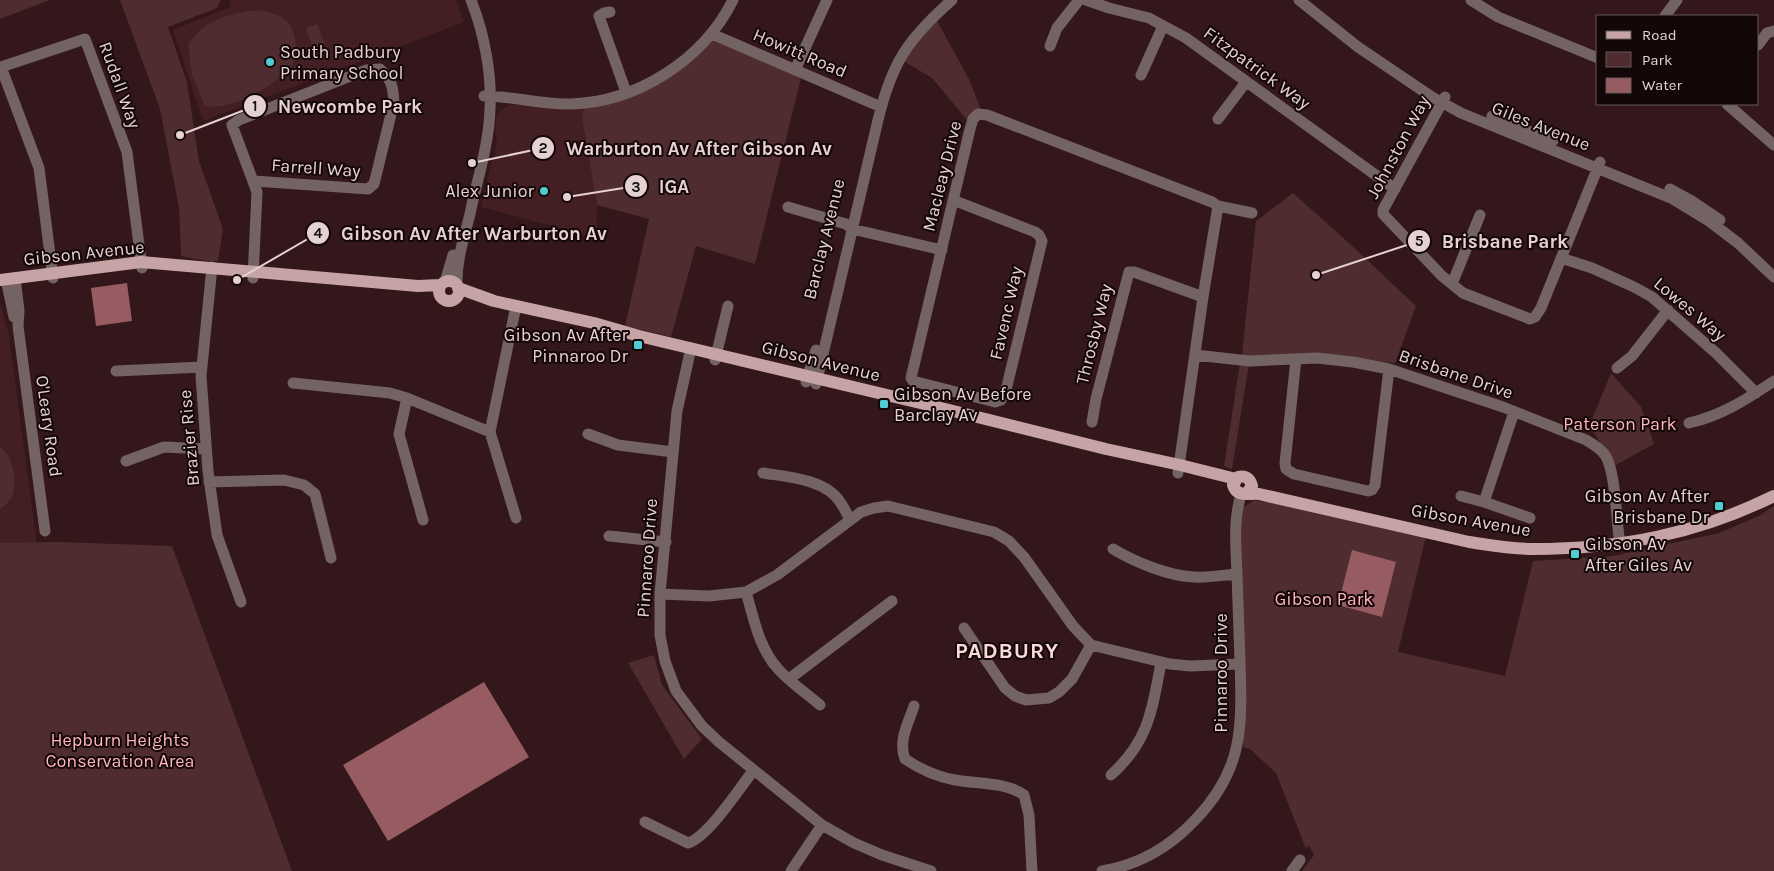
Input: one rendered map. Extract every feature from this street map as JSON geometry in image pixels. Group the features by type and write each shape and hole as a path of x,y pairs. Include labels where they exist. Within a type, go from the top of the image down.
{"main road":[{"name":"Gibson Avenue","path":"7,283 53,275 141,265 449,288 516,308 812,380 1080,450 1179,469 1210,481 1259,494 1407,528 1497,546 1532,549 1584,548 1689,523 1727,510 1774,488"},
{"name":"Gibson Avenue","path":"1619,540 1692,529 1732,516 1774,496"}],"street":[{"path":"464,0 478,51 487,96"},
{"path":"449,288 479,146 487,96 484,48 471,0"},
{"path":"487,96 571,104 607,100 656,81 686,59 712,34 733,0"},
{"path":"795,70 827,0"},
{"path":"1050,46 1057,28 1078,0"},
{"name":"Fitzpatrick Way","path":"1086,0 1148,18 1186,38 1395,189"},
{"name":"Giles Avenue","path":"1298,0 1358,47 1444,100 1600,164 1663,194 1696,213 1738,243 1774,277"},
{"name":"Giles Avenue","path":"1314,0 1346,29 1444,100"},
{"path":"1471,0 1498,17 1596,57"},
{"path":"1666,15 1677,0"},
{"name":"Barclay Avenue","path":"812,380 816,348 849,226 884,76 897,50 912,29 944,1"},
{"path":"610,12 599,16 626,92"},
{"path":"1141,75 1163,26"},
{"path":"1759,44 1768,33 1774,31"},
{"name":"Howitt Road","path":"712,34 878,105"},
{"name":"Rudall Way","path":"53,275 39,168 2,67 85,39 127,152 141,265"},
{"name":"Farrell Way","path":"380,69 389,77 394,102 374,184 368,189 253,181 232,125 239,120 366,70 380,69"},
{"path":"1218,119 1246,82"},
{"name":"Johnston Way","path":"1444,100 1383,210 1383,214 1463,293 1530,319 1533,318 1541,308 1600,164"},
{"path":"1728,105 1774,145"},
{"name":"Macleay Drive","path":"912,381 911,378 970,129 973,120 978,114 987,115 1212,202 1218,206 1252,213"},
{"name":"Giles Avenue","path":"1600,164 1659,184 1692,201 1741,236 1774,267"},
{"path":"253,181 257,192 253,274"},
{"name":"Favenc Way","path":"912,381 995,402 1001,400 1007,386 1042,241 1035,232 953,200"},
{"path":"1179,469 1218,206"},
{"path":"788,207 849,226 942,250"},
{"path":"1452,284 1480,215"},
{"name":"Lowes Way","path":"1561,258 1592,268 1652,297 1716,353 1756,393"},
{"name":"Brazier Rise","path":"211,271 202,368 206,449 217,535 241,602"},
{"name":"Throsby Way","path":"1092,422 1096,399 1129,272 1134,272 1203,297"},
{"name":"O'Leary Road","path":"7,283 19,311 18,326 45,531"},
{"path":"716,357 728,306"},
{"path":"516,308 490,432 516,518"},
{"path":"1617,368 1632,356 1668,310"},
{"name":"Pinnaroo Drive","path":"690,351 677,411 660,594 660,636 665,661 676,691 702,726 754,771 822,825 854,843 882,855 931,871"},
{"name":"Brisbane Drive","path":"1195,355 1250,361 1317,358 1389,369 1410,374 1586,440 1596,446 1605,456 1611,473 1619,540"},
{"path":"1296,358 1285,463 1286,469 1294,474 1368,491 1372,490 1376,485 1389,369"},
{"path":"116,371 202,368"},
{"path":"1689,423 1707,419 1726,411 1774,381"},
{"path":"293,383 390,393 407,398 490,432"},
{"path":"407,398 399,434 423,520"},
{"path":"1484,502 1514,412"},
{"path":"588,434 618,445 673,452"},
{"path":"126,461 164,448 206,449"},
{"path":"763,472 810,481 827,490 840,500 850,520"},
{"path":"209,482 284,480 304,485 315,494 331,558"},
{"name":"Pinnaroo Drive","path":"1102,871 1141,860 1181,834 1215,797 1232,764 1240,732 1242,692 1235,533 1242,488"},
{"path":"1461,496 1530,518"},
{"path":"660,594 709,596 746,592 785,569 861,512 888,506 994,532 1009,541 1024,557 1073,626 1091,645 1161,663 1190,666 1240,664"},
{"path":"609,536 666,542"},
{"path":"1113,549 1127,557 1184,576 1237,574"},
{"path":"746,592 763,647 771,660 789,679 820,706"},
{"path":"789,679 892,601"},
{"path":"964,628 1005,688 1014,696 1026,700 1049,698 1060,692 1072,679 1091,645"},
{"path":"1111,775 1133,752 1150,719 1161,663"},
{"path":"914,706 902,743 904,759 937,776 1006,787 1018,790 1024,795 1029,815 1032,871"},
{"path":"645,822 688,843 695,841 708,828 754,771"},
{"path":"791,871 822,825"},
{"path":"1141,860 1146,871"},
{"path":"1292,871 1300,860"}],"shaded area":[{"name":"South Padbury Primary School","path":"230,0 456,0 464,22 203,121 173,30 230,7"},
{"path":"585,102 582,118 597,205 596,238 481,207 497,141 495,133 497,114 509,105"},
{"path":"0,303 9,336 37,544 0,543"}],"green space":[{"path":"0,0 50,0 0,19"},
{"path":"120,0 221,0 217,8 168,27 187,82 199,161 223,229 218,261 181,256 179,208 160,109"},
{"path":"258,10 280,16 288,23 294,34 296,50 294,60 279,78 255,94 228,105 205,106 192,75 188,44 203,28 219,19 238,13"},
{"path":"936,19 969,79 981,110 971,125 932,78 900,59"},
{"path":"317,24 325,44 313,48 306,28"},
{"path":"712,34 801,78 755,264 696,246 671,337 625,326 649,219 597,205 582,118 585,102 640,87"},
{"path":"1293,193 1416,306 1395,363 1319,356 1269,361 1242,355 1256,221"},
{"path":"1240,363 1249,364 1232,469 1224,466"},
{"name":"Paterson Park","path":"1611,373 1641,407 1654,444 1614,466 1595,434 1588,429"},
{"path":"0,447 11,462 14,488 8,503 0,509"},
{"name":"Gibson Park","path":"1255,500 1427,532 1398,652 1505,676 1533,561 1613,556 1719,533 1759,516 1774,506 1774,871 1302,871 1314,855 1309,845 1306,849 1276,773 1250,749 1243,747 1239,627 1240,538 1242,508"},
{"name":"Hepburn Heights Conservation Area","path":"59,542 172,546 292,871 0,871 0,543"},
{"path":"654,655 662,685 702,739 684,759 628,663"}],"water":[{"path":"127,283 132,321 96,326 91,288"},
{"path":"1352,550 1396,562 1382,617 1338,605"},
{"path":"484,682 529,757 388,841 343,765"}],"place":[{"name":"South Padbury Primary School","path":"270,62"},
{"name":"Newcombe Park","path":"180,135"},
{"name":"Warburton Av After Gibson Av","path":"472,163"},
{"name":"Alex Junior","path":"544,191"},
{"name":"IGA","path":"567,197"},
{"name":"Brisbane Park","path":"1316,275"},
{"name":"Gibson Av After Warburton Av","path":"237,280"},
{"name":"Gibson Av After Pinnaroo Dr","path":"638,345"},
{"name":"Gibson Av Before Barclay Av","path":"884,404"},
{"name":"Gibson Av After Brisbane Dr","path":"1719,506"},
{"name":"Gibson Av After Giles Av","path":"1575,554"}],"district":[{"name":"PADBURY","path":"1007,651"}]}
